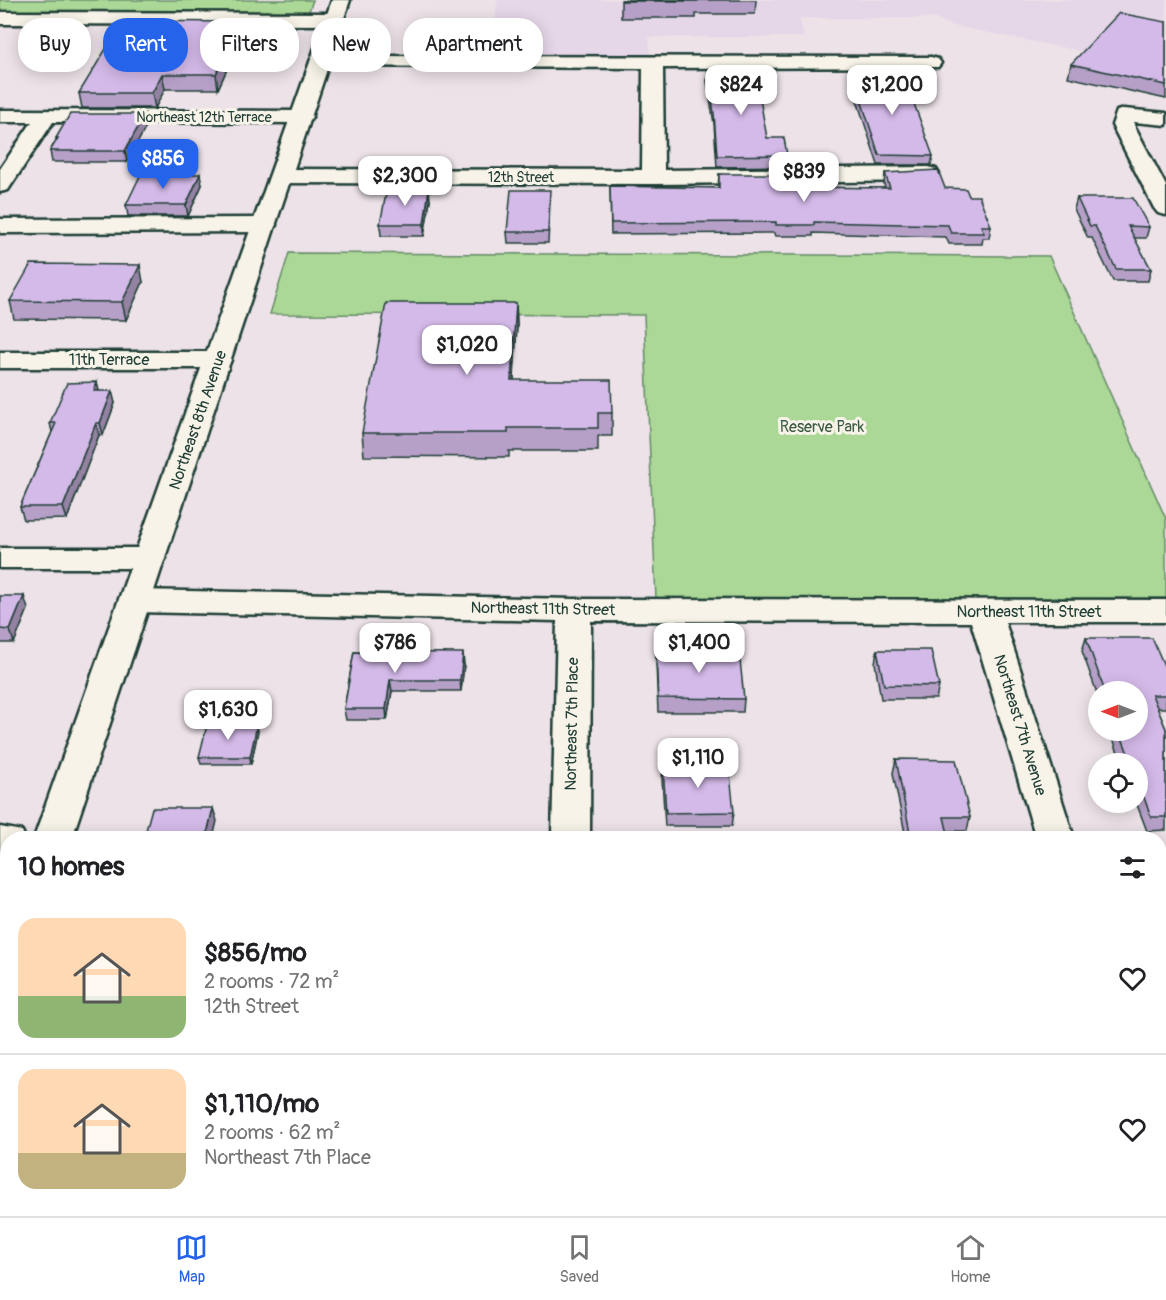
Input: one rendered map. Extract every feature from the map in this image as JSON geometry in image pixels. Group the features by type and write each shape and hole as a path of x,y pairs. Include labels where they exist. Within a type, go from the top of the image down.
{"street":[{"path":"0,18 338,9"},
{"path":"391,62 931,63"},
{"path":"653,64 653,177"},
{"name":"Northeast 8th Avenue","path":"55,831 317,72"},
{"path":"1166,119 1124,115 1123,125 1166,208"},
{"name":"Northeast 12th Terrace","path":"0,116 301,117"},
{"path":"0,185 47,116"},
{"name":"12th Street","path":"281,176 653,177 928,174"},
{"path":"0,226 264,225"},
{"name":"11th Terrace","path":"0,360 218,360"},
{"path":"0,558 150,558"},
{"name":"Northeast 11th Street","path":"136,601 574,610 1166,611"},
{"name":"Northeast 7th Place","path":"571,831 574,610"},
{"name":"Northeast 7th Avenue","path":"985,612 1053,831"}],"shaded area":[{"path":"498,0 1166,0 1166,68 955,26 933,18 799,18 804,37 649,37 650,57 543,56 543,18 495,18"}],"green space":[{"path":"0,0 313,0 304,25 299,25 299,18 200,18 200,25 188,25 188,18 103,18 103,25 91,25 91,18 18,18 18,25 0,25"},
{"name":"Reserve Park","path":"289,253 1049,256 1166,519 1166,598 656,599 644,315 270,314"}],"building":[{"path":"696,0 697,1 622,1"},
{"path":"1119,13 1166,22 1166,85 1071,64"},
{"path":"188,22 200,22 200,72 217,72 216,74 162,74 152,93 79,93 103,54 103,72 188,72"},
{"path":"708,71 755,71 767,138 784,138 787,155 717,156"},
{"path":"853,75 904,76 933,156 879,155"},
{"path":"70,114 145,114 125,151 50,151"},
{"path":"938,170 945,188 966,189 969,196 979,196 991,226 981,226 984,233 951,233 948,225 814,222 814,225 776,225 776,222 611,223 610,186 719,188 719,174 791,174 794,187 890,188 885,173"},
{"path":"141,174 200,174 186,205 126,205"},
{"path":"387,189 429,189 424,224 380,224"},
{"path":"511,190 550,190 548,232 507,232"},
{"path":"1077,198 1133,198 1149,227 1128,226 1151,269 1116,269 1095,226 1090,226"},
{"path":"31,264 140,265 122,302 10,301"},
{"path":"386,303 516,303 511,380 611,380 612,413 598,413 598,428 508,428 508,433 362,433"},
{"path":"97,382 94,391 112,391 100,423 96,423 63,507 20,507 56,423 50,423 67,383"},
{"path":"0,596 24,596 10,630 0,629"},
{"path":"1086,638 1152,638 1166,670 1166,695 1152,695 1166,729 1166,817 1151,817 1148,809 1148,753 1128,753 1123,741 1148,741 1148,681 1101,681"},
{"path":"656,650 739,650 744,699 658,698"},
{"path":"877,650 931,650 939,686 884,685"},
{"path":"354,652 463,653 460,680 390,680 386,709 344,709"},
{"path":"207,725 257,725 250,757 199,757"},
{"path":"896,759 956,760 970,817 944,817 947,831 910,831"},
{"path":"663,765 729,765 734,812 666,813"},
{"path":"152,808 213,808 208,831 146,831"}]}
